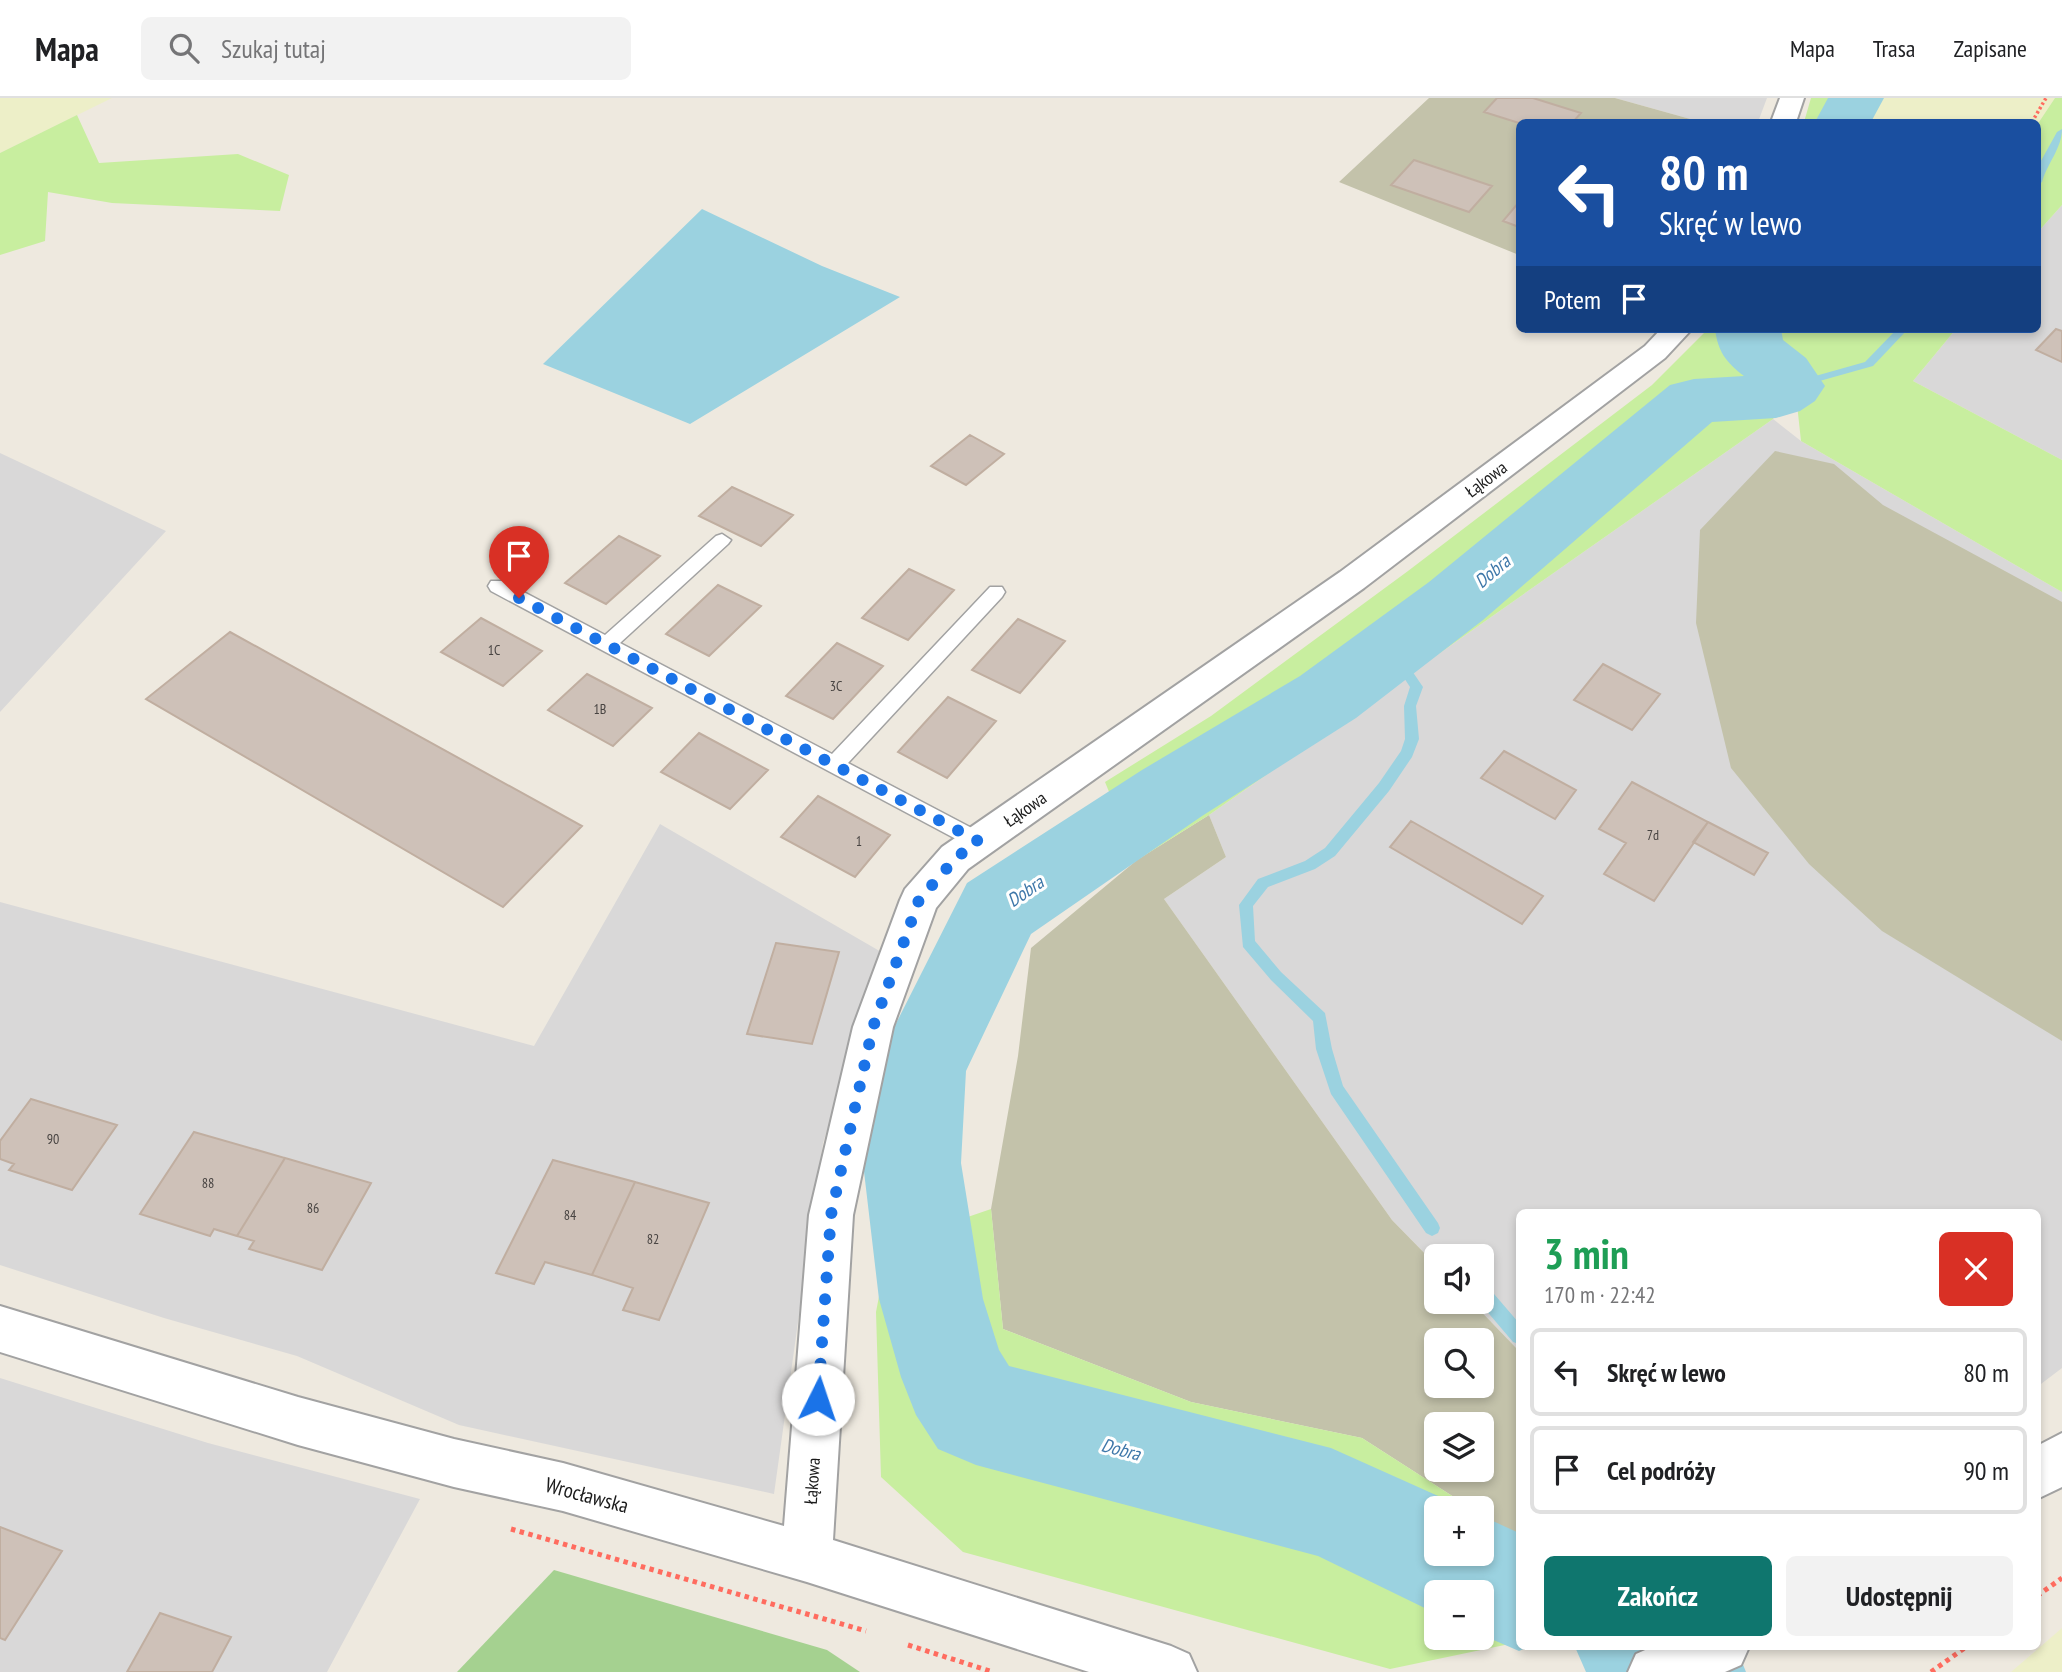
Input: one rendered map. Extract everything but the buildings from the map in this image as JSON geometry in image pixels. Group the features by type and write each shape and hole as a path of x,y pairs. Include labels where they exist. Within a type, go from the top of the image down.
{"street":[{"path":"1785,119 1792,98"},
{"name":"Łąkowa","path":"807,1557 831,1215 873,1027 919,900 956,858 978,841 1352,580 1656,352 1674,333"},
{"name":"Wrocławska","path":"0,1329 299,1421 454,1463 563,1487 807,1557 1171,1672"},
{"path":"2041,1472 2062,1457"},
{"path":"1654,1672 1715,1650"}],"lane":[{"path":"607,644 722,540"},
{"path":"497,586 978,841"},
{"path":"834,765 996,592"}],"path":[{"path":"2034,119 2046,98"},
{"path":"2041,1593 2062,1578"},
{"path":"1931,1672 1962,1650"}],"shaded area":[{"path":"0,98 112,98 0,153"},
{"path":"1429,98 1615,98 1690,119 1516,119 1516,254 1339,182"},
{"path":"1615,98 1767,98 1759,119 1690,119"},
{"path":"1876,98 2055,98 2041,119 1867,119"},
{"path":"2062,205 2062,460 1913,381 1953,333 2041,333 2041,229"},
{"path":"1773,419 1801,441 2062,592 2062,1368 2041,1384 2041,1209 1516,1209 1516,1348 1484,1314 1494,1314 1494,1244 1424,1244 1424,1253 1392,1220 1164,899 1226,857 1209,815"},
{"path":"1775,451 1834,464 1883,505 2062,602 2062,1041 1882,931 1809,864 1731,768 1696,623 1700,530"},
{"path":"0,453 166,531 0,712"},
{"path":"1209,815 1226,857 1164,899 1392,1220 1424,1253 1424,1314 1484,1314 1516,1348 1516,1536 1494,1524 1494,1496 1452,1496 1431,1482 1494,1482 1494,1412 1424,1412 1424,1478 1362,1438 1191,1402 1003,1329 991,1209 1018,1056 1031,948 1137,860"},
{"path":"660,824 883,953 823,1143 774,1494 459,1425 297,1356 164,1318 0,1265 0,902 534,1046"},
{"path":"0,1378 208,1443 420,1499 327,1672 0,1672"},
{"path":"2062,1628 2062,1672 2011,1672 2036,1650 2041,1650 2041,1646"}],"green space":[{"path":"1811,98 1876,98 1867,119 1805,119"},
{"path":"2055,98 2062,98 2062,205 2041,229 2041,119"},
{"path":"77,115 99,163 238,154 289,175 280,211 112,203 48,192 45,241 0,255 0,153"},
{"path":"1704,333 1953,333 1913,381 2062,460 2062,592 1801,441 1797,404 1806,373 1773,419 1209,815 1137,860 1105,782 1211,716 1408,571 1652,385"},
{"path":"991,1209 1003,1329 1191,1402 1362,1438 1424,1478 1424,1482 1431,1482 1452,1496 1424,1496 1424,1566 1494,1566 1494,1524 1516,1536 1516,1643 1494,1647 1494,1580 1424,1580 1424,1650 1481,1650 1390,1669 963,1552 881,1477 876,1312 889,1244"},
{"path":"554,1570 827,1650 860,1672 457,1672"}],"water":[{"path":"702,209 822,266 900,297 690,424 543,364"}],"waterway":[{"name":"Dobra","path":"1845,119 1856,98"},
{"path":"2041,169 2062,132"},
{"name":"Dobra","path":"1516,1592 1331,1504 976,1411 954,1377 931,1299 912,1163 919,1071 998,909 1172,793 1328,697 1456,601 1694,401 1776,396 1791,386 1782,373 1751,348 1749,333"},
{"path":"1791,386 1869,364 1899,333"},
{"path":"1391,649 1417,687 1410,706 1412,739 1407,753 1384,787 1330,852 1310,865 1263,883 1246,905 1248,943 1276,976 1320,1018 1324,1049 1336,1089 1432,1228"},
{"path":"1494,1307 1516,1333"},
{"name":"Dobra","path":"1640,1650 1687,1672"}],"route":[{"path":"519,598 978,841 956,858 919,900 873,1027 831,1215 818,1399"}]}
